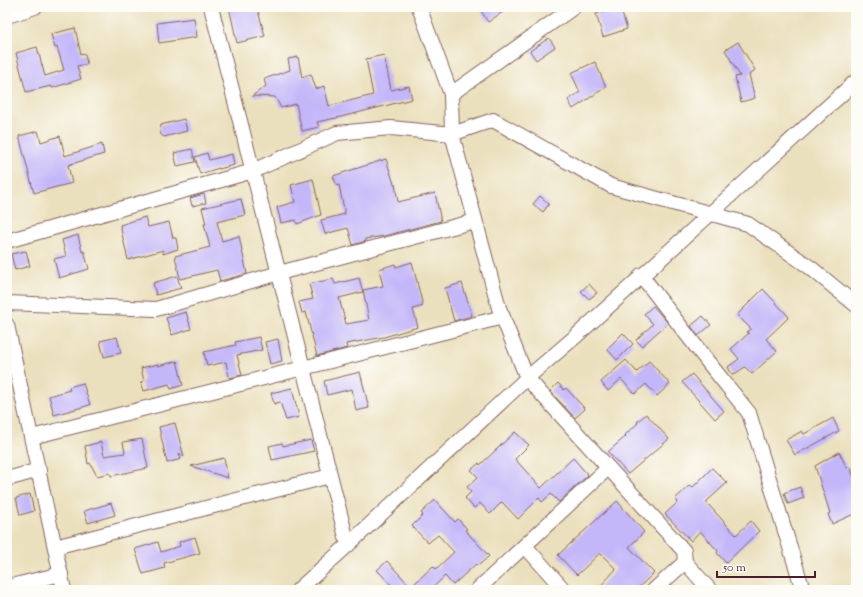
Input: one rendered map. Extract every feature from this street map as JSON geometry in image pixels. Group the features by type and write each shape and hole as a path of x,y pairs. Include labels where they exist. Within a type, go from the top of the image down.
{"street":[{"path":"7,16 35,7"},
{"path":"211,7 348,545"},
{"path":"419,7 451,94 452,134 475,221 503,317 527,378 684,551 685,562 710,590"},
{"path":"451,94 574,7"},
{"path":"298,590 527,378 856,81"},
{"path":"7,241 253,170 337,133 391,128 452,134 493,120 611,186 748,224 811,268 856,305"},
{"path":"7,303 156,309 279,273 475,221"},
{"path":"641,276 750,413 803,590"},
{"path":"32,437 503,317"},
{"path":"7,325 64,590"},
{"path":"477,590 608,468"},
{"path":"7,478 39,470"},
{"path":"55,547 330,476"},
{"path":"525,546 564,590"},
{"path":"654,590 685,562"},
{"path":"7,587 61,574"}],"building":[{"path":"229,7 257,7 265,36 237,43"},
{"path":"487,7 510,7 488,22 481,11"},
{"path":"620,7 627,29 603,37 596,14"},
{"path":"194,18 197,37 159,43 157,23"},
{"path":"75,28 81,55 85,54 87,64 77,66 81,79 52,88 51,86 26,92 16,53 37,47 45,76 64,70 57,47 55,48 51,34"},
{"path":"549,38 555,47 536,60 530,51"},
{"path":"738,42 755,70 749,75 755,98 741,102 735,77 740,76 725,50"},
{"path":"384,55 391,90 409,86 412,99 317,122 319,127 302,131 296,104 281,108 275,97 252,96 266,86 264,79 290,70 288,59 298,57 302,77 311,74 316,89 324,86 329,106 373,95 366,59"},
{"path":"595,62 606,87 573,109 568,100 580,92 571,73"},
{"path":"184,119 187,131 164,137 161,135 161,125"},
{"path":"38,131 41,142 60,136 65,156 102,144 104,154 68,165 72,183 34,193 19,136"},
{"path":"192,149 195,162 177,166 174,153"},
{"path":"207,153 209,160 232,154 234,165 200,174 195,157"},
{"path":"386,159 395,184 398,202 435,193 441,221 384,236 365,239 366,241 353,245 348,228 325,234 321,220 345,214 339,185 337,186 333,176"},
{"path":"313,179 321,215 297,224 296,220 281,223 277,207 295,202 291,185"},
{"path":"204,194 206,203 192,206 190,198"},
{"path":"540,196 549,204 543,212 533,204"},
{"path":"241,199 245,215 217,222 222,241 239,236 247,274 220,281 217,270 180,279 175,256 210,247 204,224 206,224 202,208"},
{"path":"145,217 148,227 169,222 173,238 176,238 178,249 163,254 163,250 128,260 120,225"},
{"path":"78,235 82,252 84,251 89,269 59,278 54,259 66,256 62,240"},
{"path":"26,251 30,266 15,270 11,254"},
{"path":"412,262 423,306 413,309 418,327 384,337 346,344 347,348 317,356 306,312 302,313 299,302 313,299 309,284 333,279 335,284 359,278 363,292 339,298 346,324 369,320 363,290 383,286 379,269 395,264 396,267"},
{"path":"177,276 181,288 156,295 153,283"},
{"path":"462,283 472,316 454,321 445,288"},
{"path":"589,284 597,293 589,299 581,291"},
{"path":"763,289 789,317 766,339 777,351 752,374 745,367 732,374 728,367 739,359 731,349 749,333 747,332 751,329 737,315"},
{"path":"653,306 668,323 642,346 636,340 653,324 644,314"},
{"path":"186,312 191,329 172,335 166,318"},
{"path":"703,316 711,325 698,336 691,326"},
{"path":"623,333 633,344 617,360 607,349"},
{"path":"117,337 121,353 104,357 100,341"},
{"path":"259,337 262,350 237,355 242,375 229,378 226,362 207,366 204,352 236,345 235,342"},
{"path":"278,339 282,361 270,364 265,342"},
{"path":"626,360 637,372 649,361 670,384 657,396 646,384 635,394 621,379 608,391 601,382"},
{"path":"177,361 183,385 171,389 169,384 144,391 141,382 144,381 141,368 158,364 158,366"},
{"path":"360,372 369,408 356,411 352,389 327,395 324,381"},
{"path":"692,374 724,411 715,419 682,382"},
{"path":"83,383 90,405 54,415 49,396 70,390 69,387"},
{"path":"558,383 564,390 566,388 585,409 575,418 550,391"},
{"path":"292,388 299,417 286,420 280,402 274,404 271,393"},
{"path":"646,414 669,439 628,474 608,452 626,436 625,435"},
{"path":"833,418 839,431 795,455 786,440 802,431 804,434"},
{"path":"175,423 184,457 179,453 181,459 167,463 159,427"},
{"path":"515,432 529,445 515,459 541,488 573,458 588,475 559,502 551,494 542,502 539,498 518,519 502,502 490,514 480,503 474,508 465,498 471,492 467,487 478,477 471,470 479,463 480,465"},
{"path":"142,439 148,468 111,476 110,473 97,476 90,463 88,464 85,446 101,442 104,456 125,453 123,442"},
{"path":"311,440 314,451 272,460 269,446 282,443 283,446"},
{"path":"839,452 847,468 850,467 856,482 856,513 832,524 815,466"},
{"path":"224,458 228,478 191,466"},
{"path":"712,468 727,483 706,502 736,535 751,521 759,531 726,563 717,553 718,551 700,531 691,541 665,514 678,502 675,499 690,485 693,487"},
{"path":"800,487 804,498 788,504 784,493"},
{"path":"30,494 34,511 20,515 16,498"},
{"path":"435,500 455,522 458,519 467,529 465,530 489,556 478,566 476,564 453,585 445,576 430,590 396,590 377,570 387,561 411,587 433,566 436,569 454,552 438,535 428,543 412,526 423,515 421,513"},
{"path":"617,501 644,532 629,547 654,573 636,590 597,590 616,569 600,553 577,575 558,555"},
{"path":"111,503 115,515 88,523 84,511"},
{"path":"195,537 200,553 164,563 165,568 143,574 135,549 158,542 161,552 180,546 179,542"}]}
